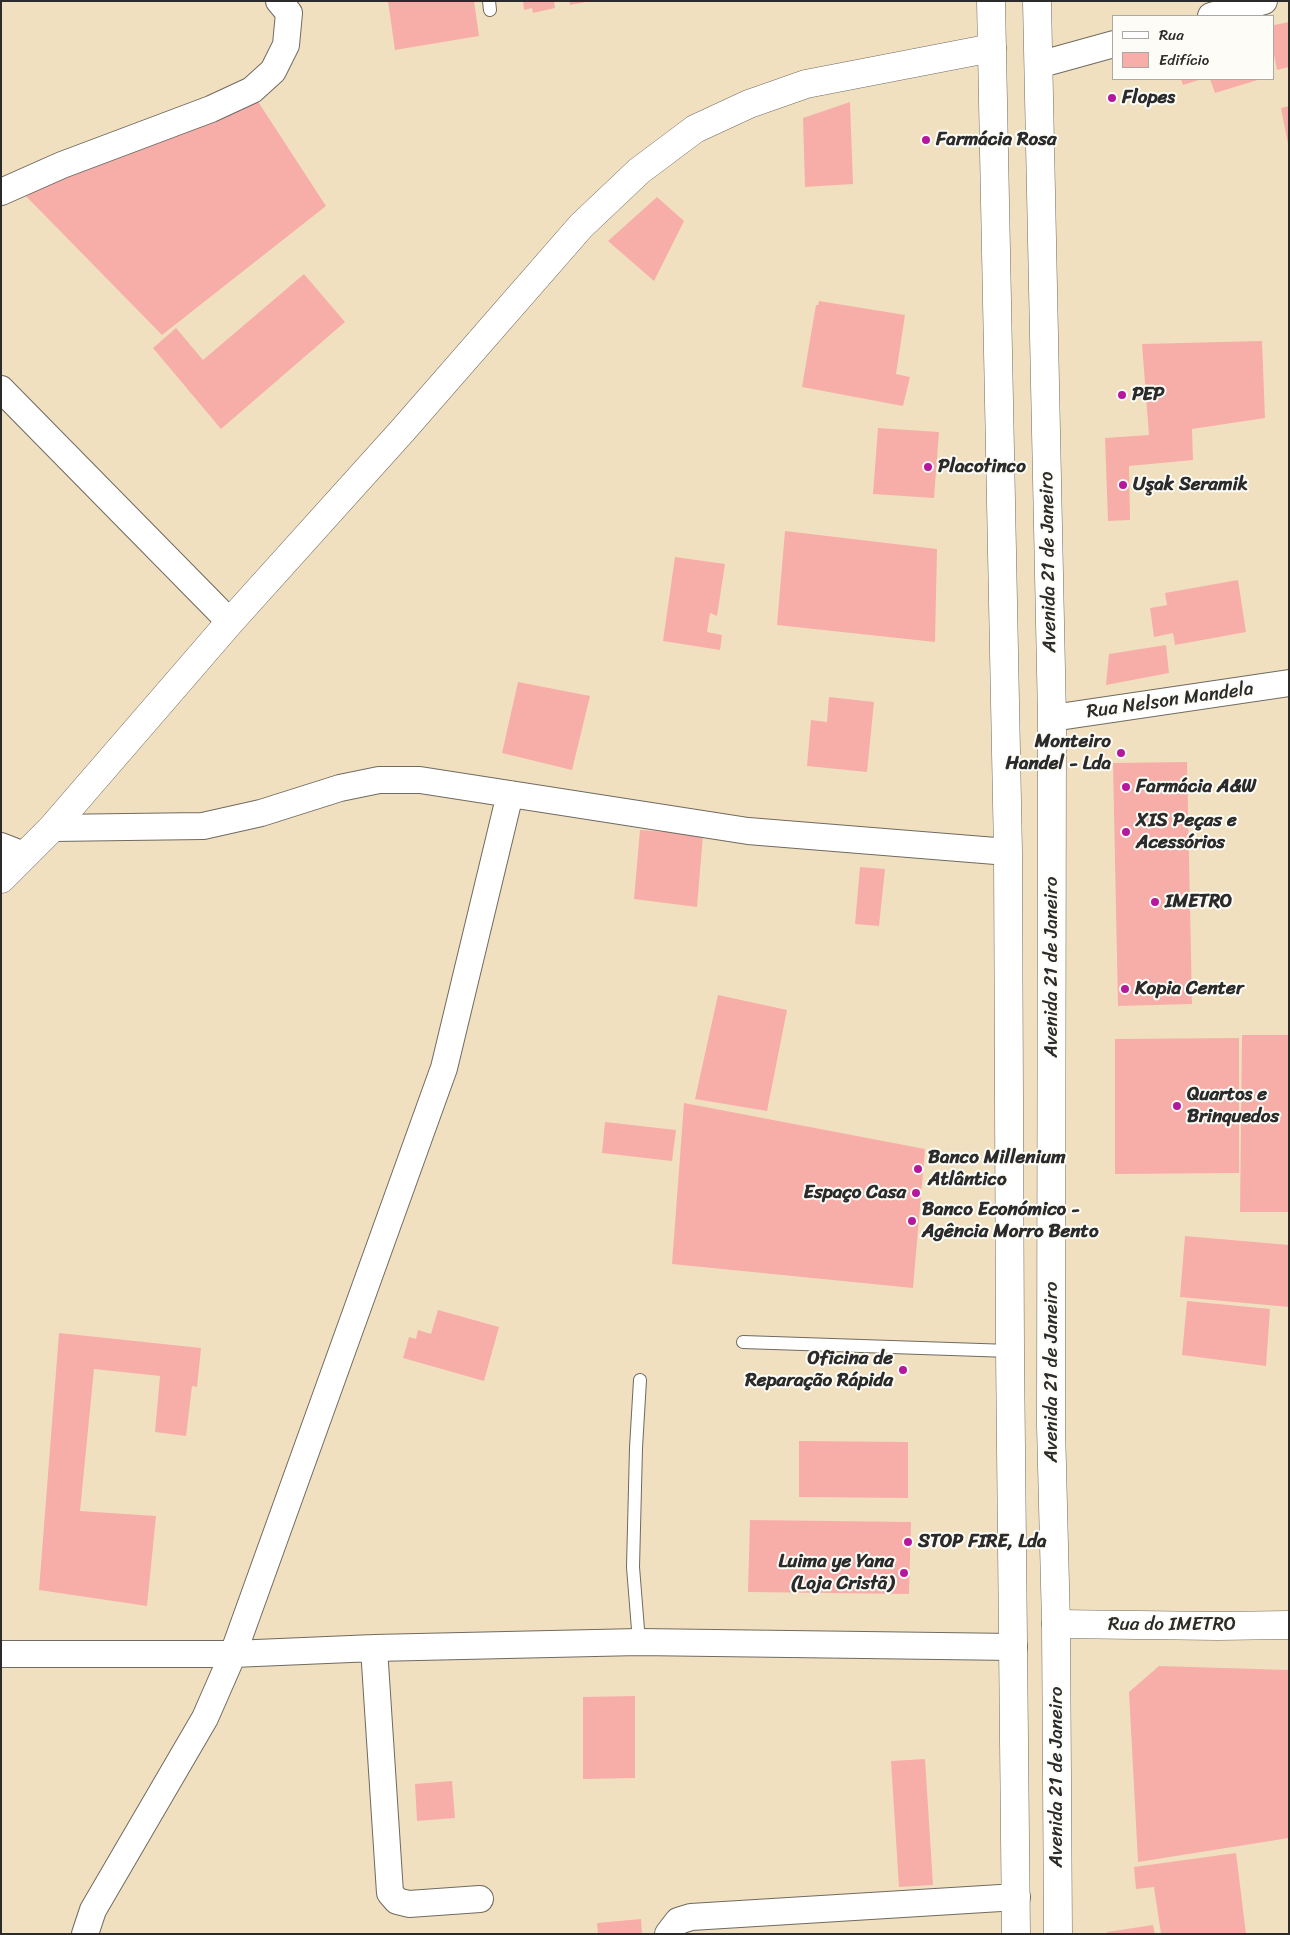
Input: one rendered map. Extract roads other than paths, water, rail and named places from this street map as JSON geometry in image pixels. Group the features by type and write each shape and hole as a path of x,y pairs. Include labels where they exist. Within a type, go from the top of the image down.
{"main road":[{"path":"991,1 1008,852 1010,1350 1016,1934"},
{"name":"Avenida 21 de Janeiro","path":"1037,1 1052,718 1051,1426 1056,1624 1058,1934"},
{"path":"1,879 12,851 52,828 230,622 403,430 581,226 639,170 695,129 768,97 806,84 992,48"},
{"name":"Rua do IMETRO","path":"1056,1624 1289,1625"}],"street":[{"path":"1,192 62,165 211,109 252,90 273,71 286,45 289,12 279,1"},
{"path":"1215,15 1264,1"},
{"path":"1038,65 1112,45"},
{"path":"1,389 230,622"},
{"name":"Rua Nelson Mandela","path":"1052,718 1289,683"},
{"path":"52,828 203,826 261,812 340,788 379,780 420,780 748,831 1008,852"},
{"path":"85,1934 93,1910 205,1718 234,1654 444,1068 510,794"},
{"path":"1,1654 234,1654 374,1648 639,1642 1014,1647"},
{"path":"374,1648 390,1893 397,1901 409,1904 480,1900"},
{"path":"668,1934 678,1921 691,1917 1016,1897"}],"lane":[{"path":"742,1342 1010,1350"},
{"path":"639,1642 633,1567 640,1380"}],"place":[{"name":"Flopes","path":"1112,98"},
{"name":"Farmácia Rosa","path":"926,140"},
{"name":"PEP","path":"1122,395"},
{"name":"Placotinco","path":"928,467"},
{"name":"Uşak Seramik","path":"1123,485"},
{"name":"Monteiro Handel - Lda","path":"1121,753"},
{"name":"Farmácia A&W","path":"1126,787"},
{"name":"XIS Peças e Acessórios","path":"1126,832"},
{"name":"IMETRO","path":"1155,902"},
{"name":"Kopia Center","path":"1125,989"},
{"name":"Quartos e Brinquedos","path":"1177,1106"},
{"name":"Banco Millenium Atlântico","path":"918,1169"},
{"name":"Espaço Casa","path":"916,1193"},
{"name":"Banco Económico - Agência Morro Bento","path":"912,1221"},
{"name":"Oficina de Reparação Rápida","path":"903,1370"},
{"name":"STOP FIRE, Lda","path":"908,1542"},
{"name":"Luima ye Yana (Loja Cristã)","path":"904,1573"}]}
